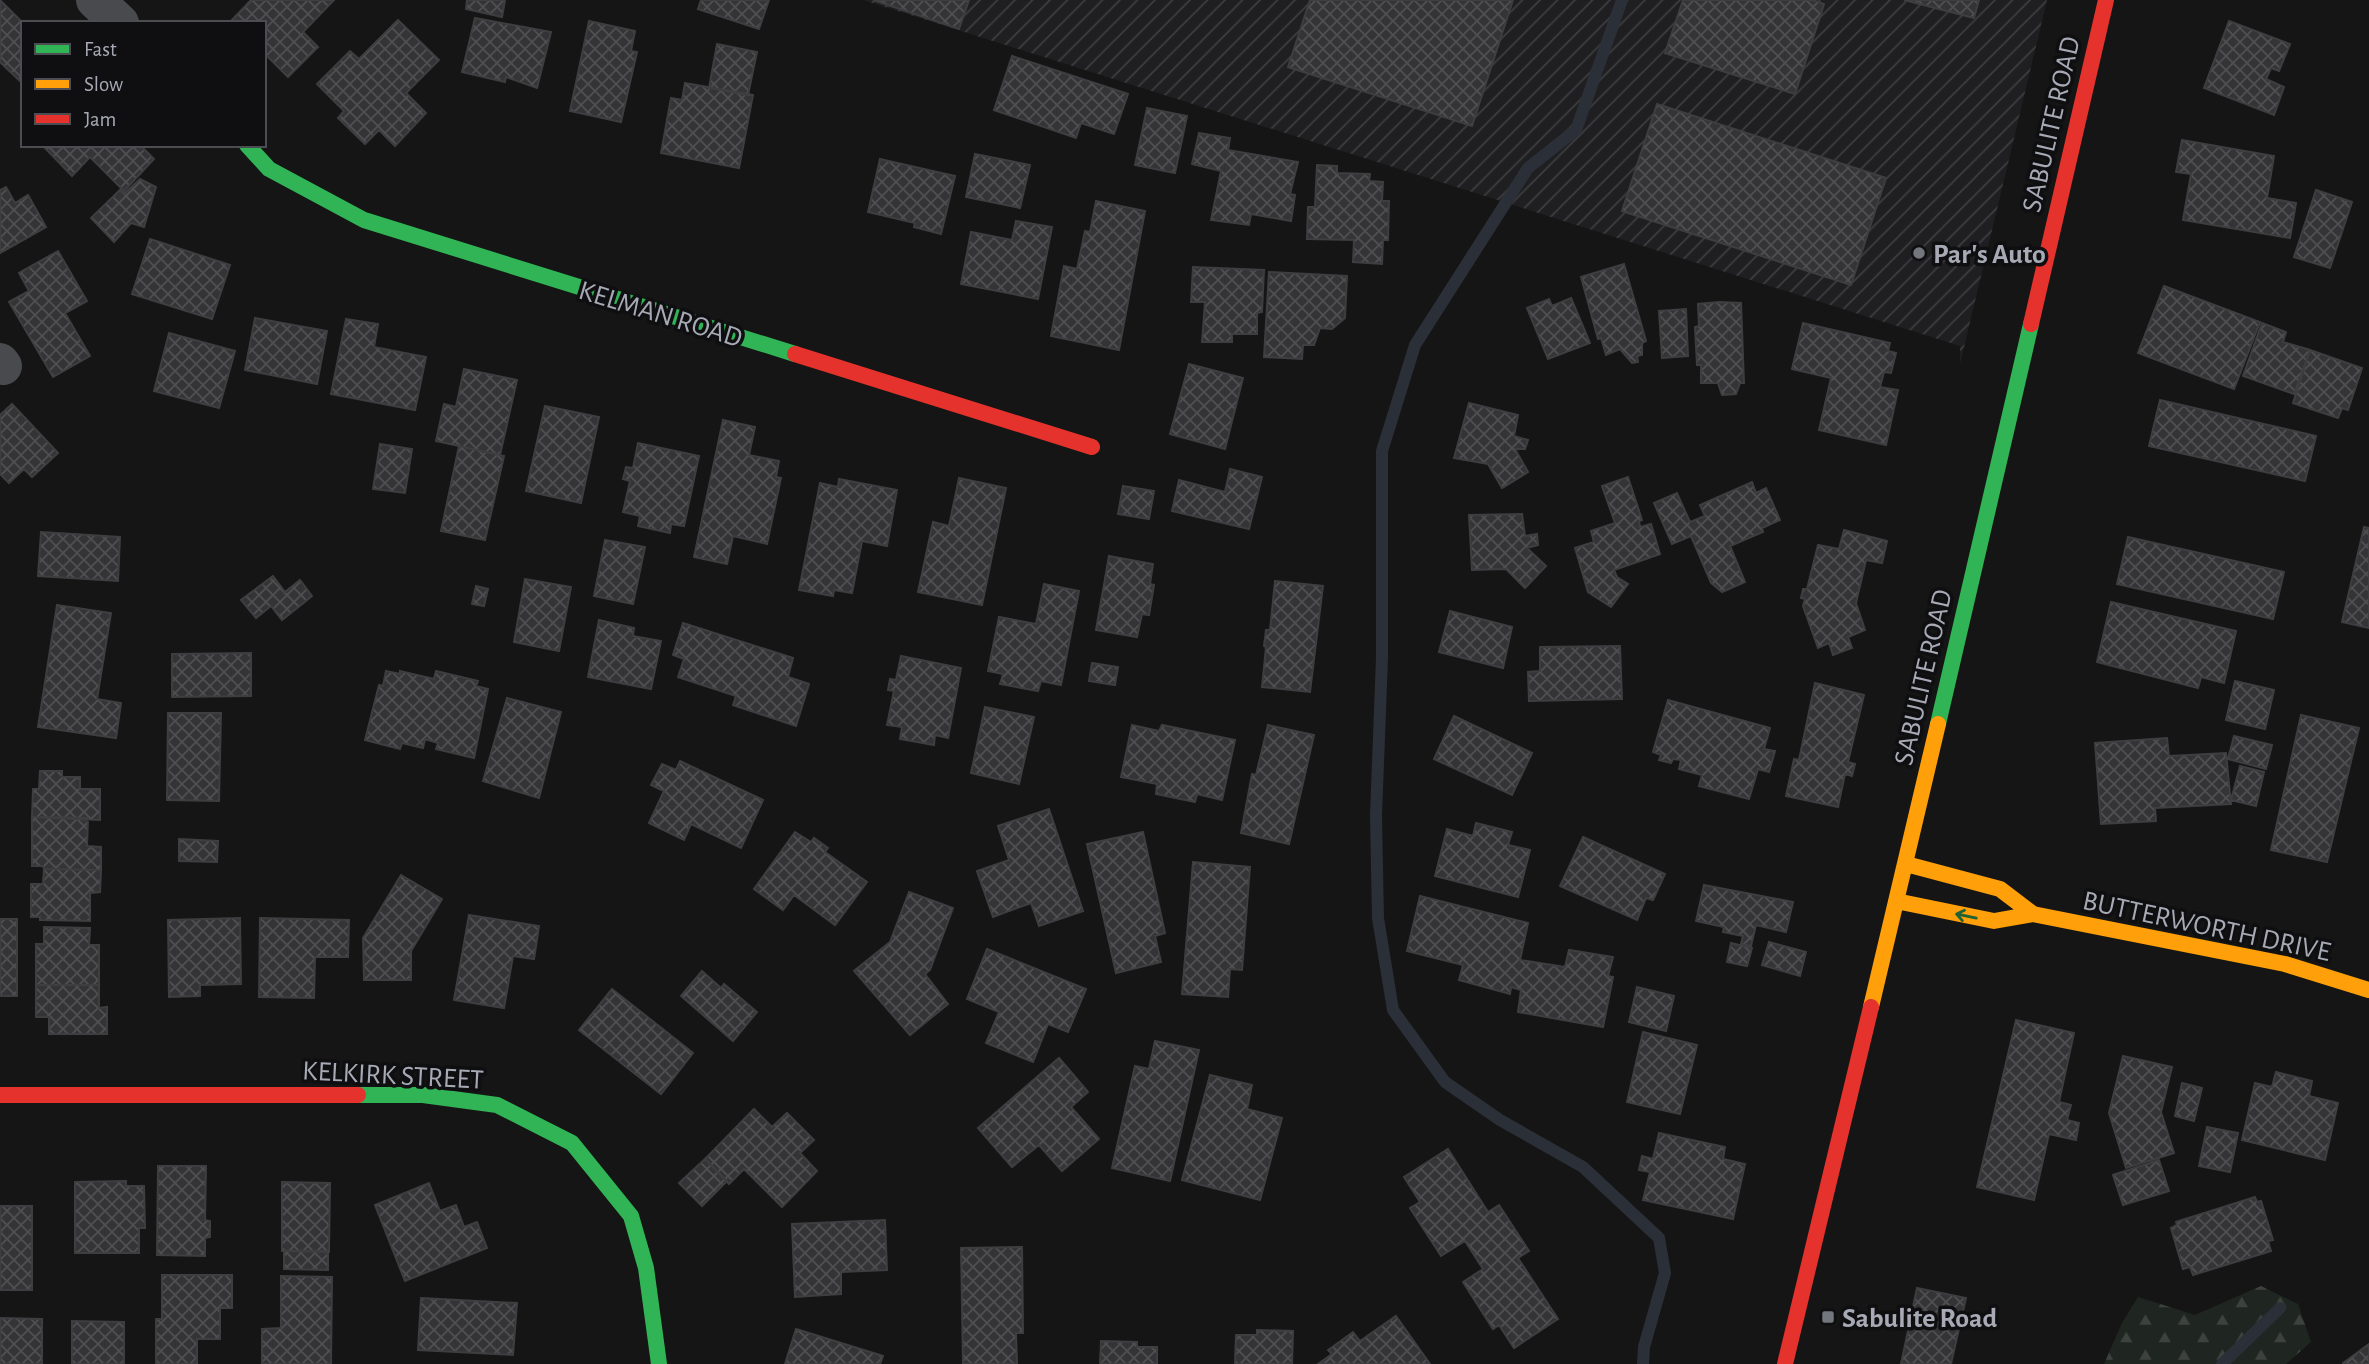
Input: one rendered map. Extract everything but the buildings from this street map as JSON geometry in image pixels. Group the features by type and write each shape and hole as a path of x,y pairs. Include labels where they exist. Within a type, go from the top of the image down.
{"street":[{"path":"96,0 118,21"},
{"name":"SABULITE ROAD","path":"1785,1364 1906,864 2106,0"},
{"name":"KELMAN ROAD","path":"249,147 270,169 364,220 1092,447"},
{"name":"BUTTERWORTH DRIVE","path":"1906,864 2000,889 2033,914"},
{"name":"BUTTERWORTH DRIVE","path":"1896,901 1994,922 2033,914 2285,964 2369,990"},
{"name":"KELKIRK STREET","path":"0,1095 423,1096 497,1105 572,1143 631,1216 646,1268 659,1364"}],"shaded area":[{"path":"863,0 2047,0 1960,364 1960,346"}],"green space":[{"path":"2261,1286 2298,1304 2311,1342 2286,1364 2104,1364 2122,1323 2138,1297 2195,1315"}],"waterway":[{"path":"1622,0 1576,130 1528,168 1415,345 1382,451 1382,658 1376,816 1378,918 1393,1010 1445,1082 1500,1120 1583,1167 1659,1238 1665,1273 1644,1347 1643,1364"},
{"path":"2222,1364 2280,1308"}],"traffic: fast":[{"path":"249,147 269,169 364,220 795,354"},
{"path":"1938,724 2031,324"},
{"path":"358,1095 423,1095 497,1105 572,1143 631,1216 646,1268 659,1364"}],"traffic: slow":[{"path":"1871,1007 1938,724"},
{"path":"1906,864 2000,889 2033,914"},
{"path":"1896,901 1994,921 2033,914 2285,964 2369,990"}],"traffic: jam":[{"path":"2031,324 2106,0"},
{"path":"795,354 1092,447"},
{"path":"1785,1364 1871,1007"},
{"path":"0,1095 358,1095"}],"place":[{"name":"Par's Auto","path":"1919,253"},
{"name":"Sabulite Road","path":"1828,1317"}]}
